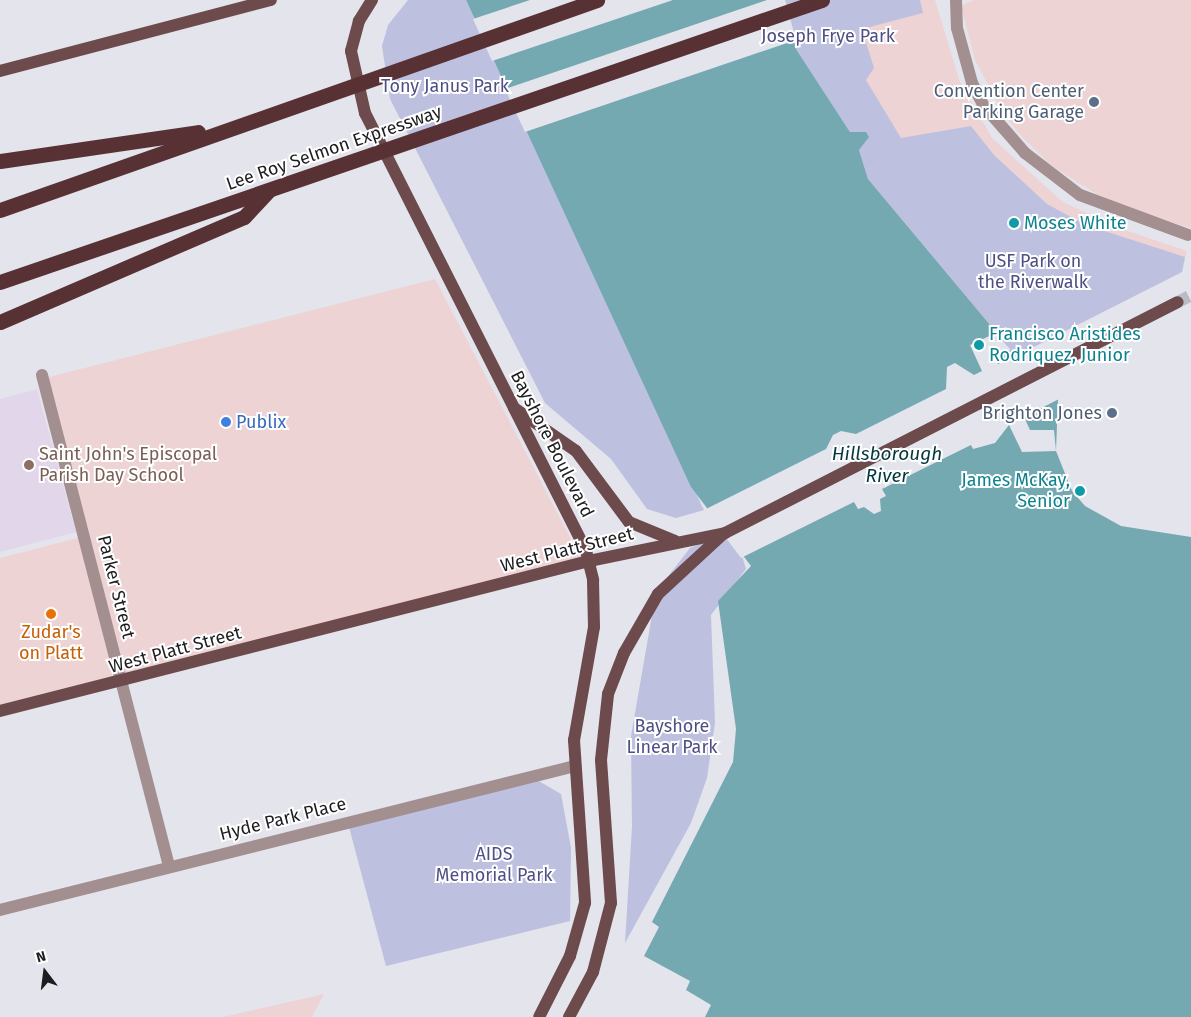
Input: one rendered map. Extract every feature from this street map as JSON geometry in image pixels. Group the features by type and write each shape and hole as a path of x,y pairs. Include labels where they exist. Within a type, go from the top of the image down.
{"highway":[{"path":"0,210 227,128 597,0"},
{"name":"Lee Roy Selmon Expressway","path":"0,282 822,0"},
{"path":"0,161 227,128"},
{"path":"0,322 244,217 269,190"}],"main road":[{"path":"0,71 271,0"},
{"name":"Bayshore Boulevard","path":"372,0 359,20 350,51 357,90 590,561 594,627 576,713 575,766 584,848 585,902 570,956 539,1017"},
{"name":"West Platt Street","path":"0,711 122,683 590,561 725,533 1178,302"},
{"path":"514,408 576,451 625,517 650,534 677,542"},
{"path":"569,1017 593,972 611,903 601,760 605,711 624,653 653,602 677,573 725,533"}],"street":[{"path":"956,0 957,28 972,83 983,105 1025,153 1080,195 1188,235"},
{"name":"Parker Street","path":"42,375 96,571 122,683 170,866"},
{"name":"Hyde Park Place","path":"0,910 575,766"}],"shaded area":[{"name":"USF Park on the Riverwalk","path":"782,0 935,0 960,82 992,138 1063,202 1119,228 1187,251 1182,272 1016,356 868,179 859,150"},
{"name":"Convention Center Parking Garage","path":"974,0 1191,0 1191,228 1112,204 1052,166 1024,139 1004,115 975,60 961,6"},
{"path":"435,279 585,566 0,716 0,558 89,535 45,378"},
{"name":"Saint John's Episcopal Parish Day School","path":"37,389 76,532 0,552 0,399"},
{"path":"324,994 312,1017 223,1017"}],"green space":[{"name":"Tony Janus Park","path":"408,0 466,0 704,510 676,518 647,509 611,459 545,403 390,99 382,46 388,25"},
{"name":"USF Park on the Riverwalk","path":"782,0 920,0 923,13 862,29 874,68 866,80 901,138 971,126 994,155 1047,204 1086,225 1185,257 1182,272 1016,356 868,179 859,150 866,132 850,132 796,49"},
{"name":"Bayshore Linear Park","path":"734,530 746,569 711,615 715,723 707,778 691,823 625,943 632,826 631,736 656,592 690,548"},
{"name":"AIDS Memorial Park","path":"537,780 561,794 571,848 570,921 386,966 349,827"}],"water":[{"name":"Hillsborough River","path":"466,0 782,0 796,49 850,132 866,132 869,137 859,150 868,179 1016,356 1058,399 1056,451 1072,491 1085,506 1121,526 1191,537 1191,1017 705,1017 711,1005 686,990 690,981 644,956 659,927 652,922 733,762 736,729 718,601 751,566 691,487"}],"pier":[{"path":"530,0 673,0 492,61 473,19"},
{"path":"767,0 785,0 796,40 525,132 505,89"},
{"path":"996,333 1011,350 995,357 998,364 1018,355 1061,398 1024,417 1030,430 1054,430 1056,451 1022,452 1009,425 995,443 973,449 971,445 882,489 886,496 880,499 881,511 874,514 864,507 858,509 854,502 741,558 699,502 706,509 826,449 833,435 841,431 856,434 946,389 947,367 955,363 974,375 982,371 970,345"}],"tunnel":[{"path":"1178,302 1191,295"}],"place":[{"name":"Convention Center Parking Garage","path":"1094,102"},
{"name":"Moses White","path":"1014,223"},
{"name":"Francisco Aristides Rodriquez, Junior","path":"979,345"},
{"name":"Brighton Jones","path":"1112,413"},
{"name":"Publix","path":"226,422"},
{"name":"Saint John's Episcopal Parish Day School","path":"29,465"},
{"name":"James McKay, Senior","path":"1080,491"},
{"name":"Zudar's on Platt","path":"51,614"}],"park label":[{"name":"Joseph Frye Park","path":"828,36"}]}
